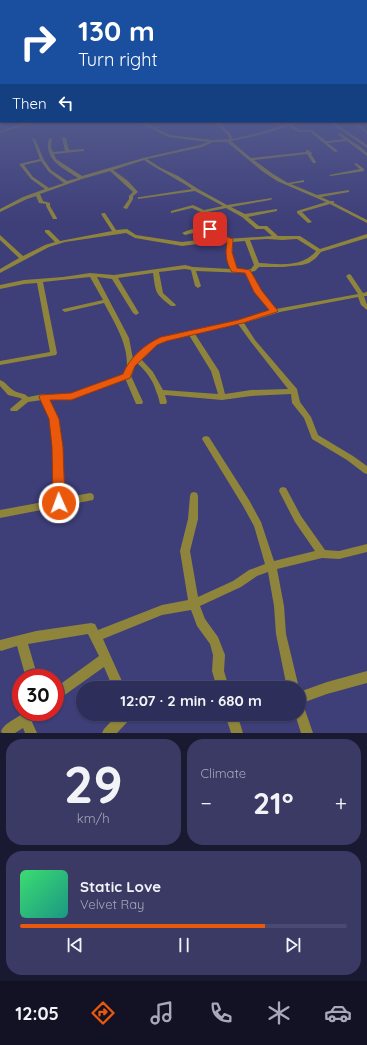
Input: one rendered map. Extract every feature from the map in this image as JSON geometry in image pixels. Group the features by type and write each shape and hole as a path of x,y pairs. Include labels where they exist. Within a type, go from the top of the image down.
{"street":[{"path":"40,155 50,170 67,183"},
{"path":"52,155 54,160 81,178"},
{"path":"0,211 47,189 161,155"},
{"path":"248,155 274,176 287,184 350,210 367,222"},
{"path":"252,159 283,155"},
{"path":"311,155 314,162"},
{"path":"144,159 244,216 258,228 265,227 276,237"},
{"path":"42,160 21,164 32,178 47,189"},
{"path":"356,164 361,168 367,167"},
{"path":"331,175 363,170 361,168"},
{"path":"110,170 136,192 131,196 131,199 125,208"},
{"path":"287,184 302,181"},
{"path":"140,198 196,190"},
{"path":"319,196 347,191"},
{"path":"37,193 41,202 48,203 48,206 55,218"},
{"path":"173,212 193,206 202,212 270,199"},
{"path":"310,222 299,212 332,202"},
{"path":"244,216 275,210"},
{"path":"103,214 115,232"},
{"path":"185,233 211,230 218,233 224,240"},
{"path":"47,231 58,242"},
{"path":"0,272 22,258 58,242 127,231 135,236 182,244 224,240 247,240 267,237 300,238 319,251"},
{"path":"257,265 292,266 305,263 317,255 319,251 367,236"},
{"path":"0,237 22,258"},
{"path":"247,240 257,265"},
{"path":"231,241 229,252 235,270"},
{"path":"0,287 24,282 81,276 106,275 114,277 185,267 192,269 248,271 253,270 257,265"},
{"path":"192,269 198,286"},
{"path":"156,271 160,294 173,305"},
{"path":"248,271 258,292 274,311"},
{"path":"93,276 126,338 131,365 127,376 139,402"},
{"path":"349,276 364,295 366,305"},
{"path":"114,277 136,313"},
{"path":"0,363 54,353 40,281"},
{"path":"131,365 138,360 154,343 190,332 240,322 274,311 364,295"},
{"path":"65,310 105,301"},
{"path":"240,322 253,341 294,391 296,403 307,416 316,438 350,458 367,471"},
{"path":"190,332 215,371 222,397"},
{"path":"138,360 146,367 161,392 163,402"},
{"path":"14,409 26,400 44,397 71,397 127,376"},
{"path":"0,382 11,393 23,396 26,400"},
{"path":"161,392 222,397 251,393 294,391"},
{"path":"44,397 54,419 58,447 59,503"},
{"path":"206,439 258,525 271,566 279,606 281,634 291,681"},
{"path":"283,491 298,519 322,554"},
{"path":"194,496 193,519 186,551 194,604 201,622 214,641 219,655 218,670 221,681"},
{"path":"0,514 90,497"},
{"path":"96,636 162,610 194,604 237,584 253,573 271,566 322,554 338,555 367,548"},
{"path":"1,645 36,636 91,628 116,681"},
{"path":"21,640 29,669"},
{"path":"64,689 105,659"},
{"path":"306,696 367,676"},
{"path":"8,731 22,721"},
{"path":"30,721 31,733"},
{"path":"108,733 120,721"},
{"path":"233,721 237,733"},
{"path":"303,721 307,733"}],"route":[{"path":"59,503 58,447 54,419 44,397 71,397 127,376 131,365 154,343 164,339 240,322 274,311 254,286 248,271 235,270 233,268 229,252 231,241 224,240 218,233 210,229"}]}
